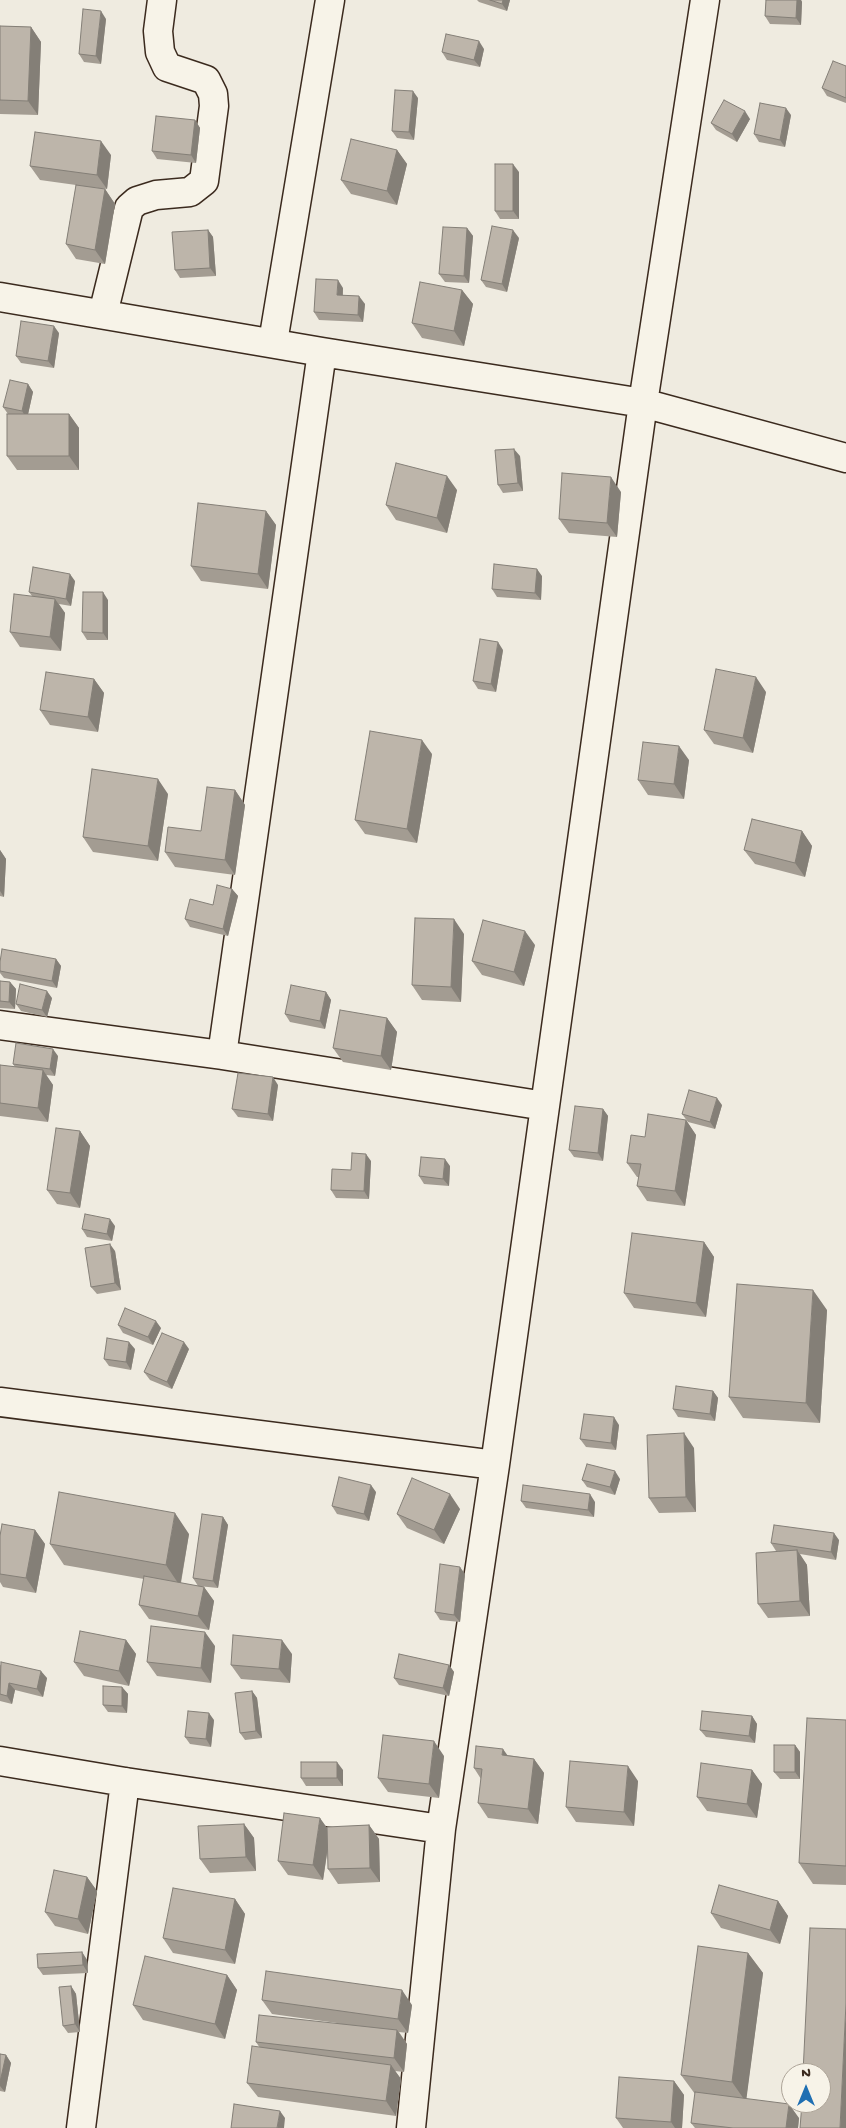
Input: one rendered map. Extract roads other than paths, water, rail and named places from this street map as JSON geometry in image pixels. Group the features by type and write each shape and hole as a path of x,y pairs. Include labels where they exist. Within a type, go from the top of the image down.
{"street":[{"path":"102,314 129,208 138,201 156,194 190,192 204,181 214,106 213,94 206,80 167,67 160,52 158,31 162,0"},
{"path":"273,342 330,0"},
{"path":"411,2128 441,1829 495,1465 643,403 705,0"},
{"path":"0,297 273,342 322,352 643,403 846,458"},
{"path":"222,1055 322,352"},
{"path":"0,1025 222,1055 545,1106"},
{"path":"0,1402 495,1465"},
{"path":"0,1762 441,1829"},
{"path":"81,2128 125,1782"}]}
